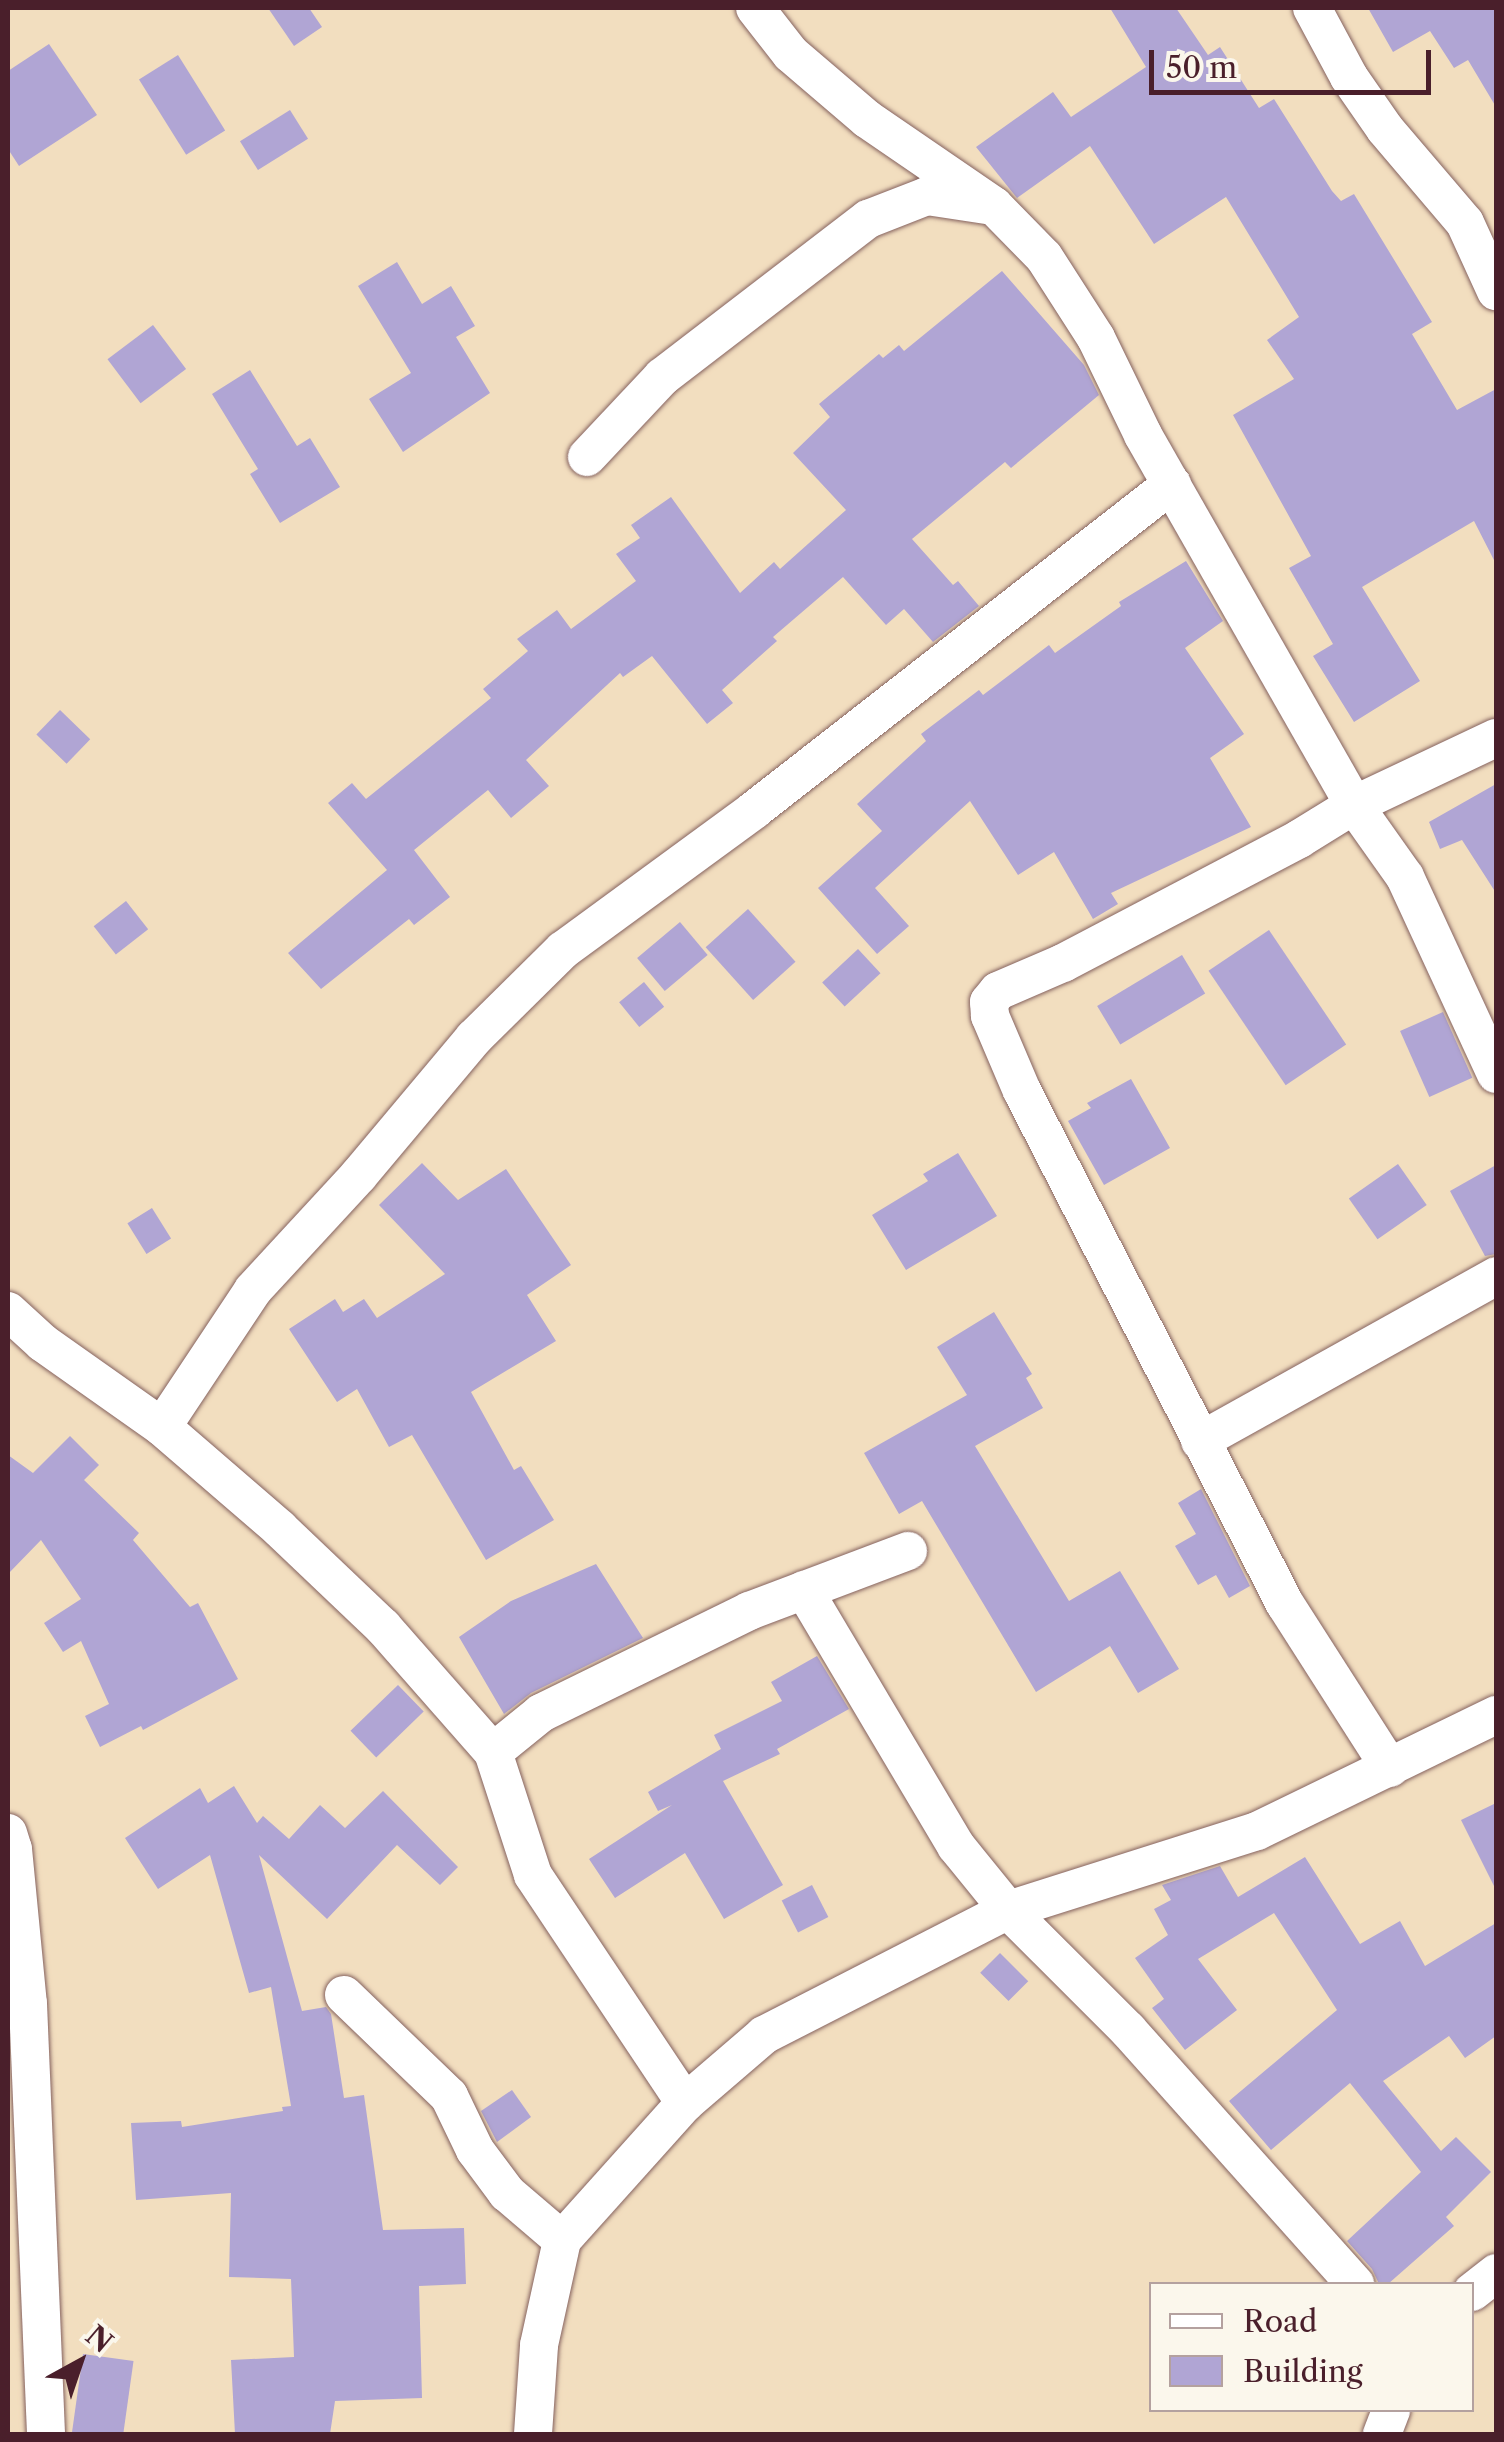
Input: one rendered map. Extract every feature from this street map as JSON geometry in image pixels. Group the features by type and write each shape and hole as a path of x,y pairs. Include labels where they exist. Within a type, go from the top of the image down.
{"street":[{"path":"755,8 791,54 867,120 994,206 1044,257 1096,338 1172,484 1354,804 1405,877 1496,1074"},
{"path":"1312,8 1349,77 1384,129 1481,217 1496,291"},
{"path":"588,456 662,377 868,219 927,196 994,206"},
{"path":"162,1427 253,1290 359,1176 474,1038 562,950 754,810 1172,484"},
{"path":"1390,1768 1286,1604 1200,1441 1022,1091 990,1016 989,1002 998,991 1080,954 1299,839 1354,804 1496,738"},
{"path":"1200,1441 1496,1276"},
{"path":"8,1311 43,1343 162,1427 358,1602 425,1670 493,1752 533,1875 685,2103"},
{"path":"493,1752 541,1713 749,1611 908,1551"},
{"path":"804,1590 956,1846 1008,1910 1128,2030 1353,2282"},
{"path":"533,2434 539,2346 562,2240 685,2103 764,2035 1008,1910 1257,1831 1496,1715"},
{"path":"8,1833 13,1849 28,2004 46,2434"},
{"path":"344,1995 448,2096 474,2150 507,2193 562,2240"},
{"path":"1474,2290 1496,2273"}],"building":[{"path":"268,8 309,8 322,27 294,46"},
{"path":"1110,8 1176,8 1208,55 1220,47 1259,108 1274,99 1332,191 1341,201 1354,194 1432,322 1412,334 1457,410 1496,389 1496,564 1474,521 1362,587 1420,681 1354,722 1313,656 1333,644 1289,568 1311,556 1233,415 1294,379 1267,340 1299,317 1226,197 1154,244 1090,146 1017,198 976,147 1053,92 1071,117 1146,67"},
{"path":"1368,8 1496,8 1496,107 1468,60 1454,68 1430,31 1393,52"},
{"path":"49,44 97,115 19,166 8,149 8,71"},
{"path":"178,55 225,130 186,155 139,79"},
{"path":"290,110 308,139 258,170 240,141"},
{"path":"397,262 422,304 451,286 475,326 456,337 490,393 403,452 369,399 411,373 358,286"},
{"path":"1002,271 1084,365 1099,395 1011,468 1005,462 912,539 953,585 958,581 979,606 933,642 904,609 886,625 843,577 773,637 777,641 722,690 733,703 707,724 652,656 623,677 620,673 526,760 549,786 511,818 488,790 414,850 450,897 414,925 409,919 321,989 288,953 387,870 328,803 352,783 366,799 491,698 483,689 528,651 517,639 557,610 571,629 636,581 616,554 640,538 631,525 671,497 740,593 774,562 780,569 846,510 793,453 830,417 819,404 879,354 883,358 899,345 904,351"},
{"path":"153,325 186,369 141,403 107,359"},
{"path":"250,370 297,446 310,438 340,487 280,523 250,474 258,469 212,394"},
{"path":"1186,561 1223,621 1185,648 1244,734 1210,758 1251,827 1111,893 1118,904 1093,919 1054,852 1018,875 970,801 875,888 909,926 877,954 818,888 882,831 857,804 926,741 921,734 979,690 983,695 1049,645 1055,653 1121,606 1119,602"},
{"path":"60,710 90,739 67,764 36,734"},
{"path":"1496,784 1496,893 1462,840 1440,849 1429,822"},
{"path":"126,901 148,929 116,955 94,926"},
{"path":"748,909 796,962 753,1000 706,947"},
{"path":"680,922 708,955 665,991 637,958"},
{"path":"1269,930 1346,1044 1286,1085 1208,971"},
{"path":"858,949 881,973 845,1007 822,982"},
{"path":"1182,955 1205,994 1120,1045 1097,1006"},
{"path":"644,982 664,1007 639,1027 619,1002"},
{"path":"1443,1012 1472,1078 1429,1097 1400,1031"},
{"path":"1131,1079 1170,1148 1104,1185 1068,1121 1091,1108 1087,1103"},
{"path":"958,1153 997,1216 906,1270 872,1215 928,1181 923,1174"},
{"path":"422,1163 458,1200 506,1169 571,1265 527,1295 556,1341 471,1392 514,1470 521,1466 554,1520 486,1560 412,1435 389,1447 357,1389 337,1402 289,1329 335,1299 343,1312 364,1299 377,1318 445,1274 379,1205"},
{"path":"1398,1164 1427,1205 1378,1239 1349,1198"},
{"path":"1496,1165 1496,1254 1485,1256 1450,1191"},
{"path":"152,1208 171,1239 146,1254 127,1223"},
{"path":"994,1312 1032,1374 1026,1378 1043,1408 975,1446 1069,1601 1120,1571 1179,1669 1138,1693 1110,1646 1036,1692 922,1501 899,1514 864,1453 967,1395 937,1347"},
{"path":"70,1436 99,1465 84,1480 139,1533 133,1540 190,1607 198,1603 238,1679 143,1730 141,1726 100,1747 85,1716 109,1704 81,1641 63,1652 44,1623 81,1599 41,1540 8,1574 8,1455 33,1473"},
{"path":"1201,1489 1250,1586 1229,1598 1216,1575 1198,1585 1175,1546 1196,1534 1178,1503"},
{"path":"596,1564 643,1638 531,1693 504,1714 459,1637 511,1601"},
{"path":"817,1656 849,1709 777,1749 780,1754 723,1781 783,1885 724,1919 685,1853 615,1898 589,1859 672,1805 658,1811 648,1792 721,1749 714,1735 782,1701 771,1682"},
{"path":"398,1685 424,1712 376,1757 351,1731"},
{"path":"234,1786 257,1823 263,1816 289,1839 320,1805 345,1828 383,1791 458,1867 440,1885 397,1845 327,1919 259,1855 302,2011 326,2007 331,2014 344,2098 364,2095 383,2230 464,2228 466,2284 419,2286 422,2398 335,2401 330,2434 235,2434 231,2360 294,2357 291,2279 229,2277 231,2193 136,2200 131,2123 181,2121 182,2127 283,2111 282,2107 291,2106 271,1987 249,1993 210,1855 158,1889 125,1838 200,1788 208,1803"},
{"path":"1496,1803 1496,1890 1461,1820"},
{"path":"1305,1857 1360,1944 1400,1921 1425,1966 1496,1923 1496,2036 1465,2058 1449,2036 1383,2081 1441,2151 1456,2137 1491,2172 1446,2217 1454,2226 1390,2282 1378,2282 1372,2269 1347,2241 1421,2172 1350,2083 1271,2150 1229,2101 1337,2010 1274,1913 1198,1959 1237,2010 1185,2050 1152,2008 1164,1999 1135,1958 1168,1935 1154,1909 1171,1900 1162,1885 1220,1866 1238,1897"},
{"path":"812,1885 828,1917 798,1933 782,1900"},
{"path":"1000,1953 1028,1981 1008,2001 980,1973"},
{"path":"512,2090 531,2117 497,2142 481,2111"},
{"path":"83,2354 134,2361 123,2434 72,2434"}]}
